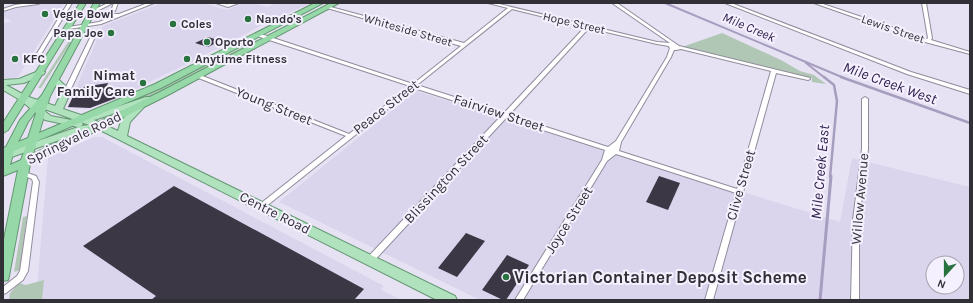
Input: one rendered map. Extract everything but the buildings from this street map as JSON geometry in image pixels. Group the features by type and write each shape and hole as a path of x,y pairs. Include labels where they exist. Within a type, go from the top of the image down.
{"highway":[{"path":"3,130 84,3"},
{"path":"3,172 7,151 41,105 97,3"},
{"name":"Springvale Road","path":"84,119 158,86 320,3"},
{"name":"Springvale Road","path":"3,172 24,167 336,3"},
{"path":"3,276 24,167 41,105"},
{"name":"Springvale Road","path":"31,143 68,123"}],"main road":[{"path":"3,83 21,81 41,72"},
{"path":"55,81 67,91 58,110"},
{"path":"3,87 23,98 41,105"},
{"path":"68,123 163,94"},
{"name":"Centre Road","path":"41,105 51,119 68,123 100,126"},
{"name":"Centre Road","path":"41,105 84,119 122,136 450,300"},
{"path":"122,136 126,121 141,105"},
{"path":"7,151 80,129 100,126"}],"street":[{"path":"3,10 15,6 38,3"},
{"path":"35,59 70,3"},
{"path":"93,11 111,3"},
{"path":"112,11 116,3"},
{"path":"83,30 152,3"},
{"path":"218,3 228,6 237,3"},
{"name":"Hope Street","path":"490,3 808,79"},
{"path":"614,3 665,38 675,47"},
{"path":"727,3 909,73 970,92"},
{"name":"Lewis Street","path":"816,3 926,40 970,53"},
{"path":"924,3 930,38 926,40"},
{"name":"Whiteside Street","path":"328,7 464,45"},
{"name":"Peace Street","path":"262,206 511,8"},
{"path":"93,11 108,15 124,14"},
{"name":"Blissington Street","path":"370,260 588,26"},
{"path":"67,91 93,36 83,30 69,28"},
{"name":"Fairview Street","path":"259,34 739,192"},
{"name":"Joyce Street","path":"519,300 606,160 612,156 612,150 618,146 618,142 675,47"},
{"name":"Clive Street","path":"709,300 774,71"},
{"name":"Young Street","path":"198,76 350,136"},
{"name":"Willow Avenue","path":"855,300 856,220 865,149 865,99"},
{"path":"3,291 18,280 24,271 36,182 24,167"}],"shaded area":[{"path":"29,3 64,3 18,77 8,79 3,77 3,24 12,21 3,17 3,12 27,6"},
{"path":"162,3 203,3 227,10 244,3 253,3 268,7 276,3 309,4 268,22 130,92 134,92 90,109 67,108 103,26"},
{"path":"416,91 840,222 852,158 970,187 970,300 480,300 279,202"},
{"path":"94,137 102,137 384,286 381,290 402,300 36,300 48,158"}],"green space":[{"path":"74,33 77,33 41,88 38,88"},
{"path":"722,33 781,60 800,71 814,75 826,84 812,82 812,78 682,47"},
{"path":"259,39 261,40 149,97 105,113"},
{"path":"27,216 20,270 14,272 23,217"},
{"path":"44,280 42,300 9,300 10,293 19,283 26,285"}],"waterway":[{"name":"Mile Creek","path":"665,3 844,78"},
{"name":"Mile Creek East","path":"806,63 825,78"},
{"name":"Mile Creek East","path":"824,77 834,85 837,101 830,177"},
{"name":"Mile Creek West","path":"841,77 970,123"},
{"name":"Mile Creek East","path":"820,300 831,176"}],"place":[{"name":"Vegie Bowl","path":"45,14"},
{"name":"Nando's","path":"248,19"},
{"name":"Coles","path":"173,24"},
{"name":"Papa Joe","path":"111,33"},
{"name":"Oporto","path":"207,42"},
{"name":"KFC","path":"15,59"},
{"name":"Anytime Fitness","path":"187,59"},
{"name":"Nimat Family Care","path":"143,83"},
{"name":"Victorian Container Deposit Scheme","path":"506,277"}]}
